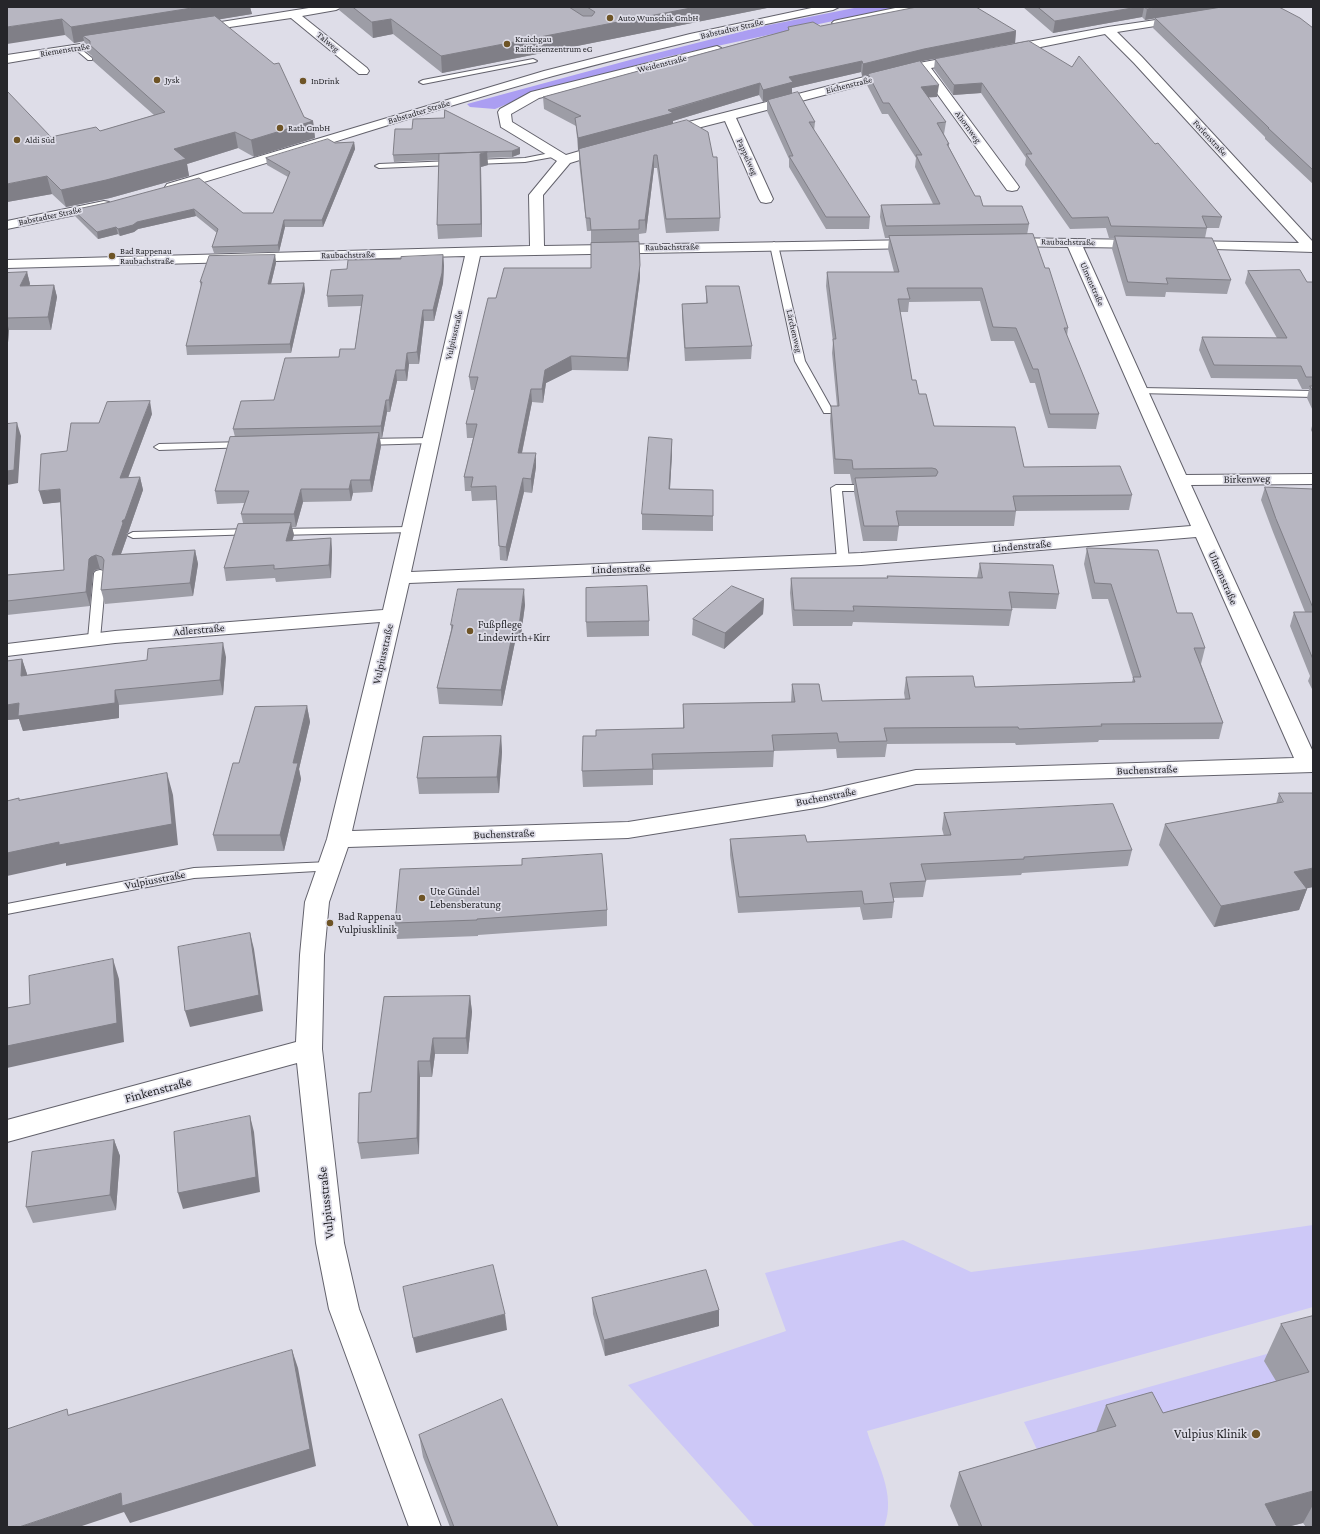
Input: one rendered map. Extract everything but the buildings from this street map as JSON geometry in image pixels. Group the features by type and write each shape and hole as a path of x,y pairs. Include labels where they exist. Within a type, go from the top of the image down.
{"street":[{"path":"187,30 336,7"},
{"name":"Babstadter Straße","path":"158,190 216,174 456,101 611,58 731,29 833,7"},
{"path":"824,26 916,7"},
{"name":"Talweg","path":"292,13 363,71"},
{"path":"992,53 1108,30 1194,17"},
{"name":"Forlenstraße","path":"1108,30 1138,60 1312,248"},
{"name":"Riemenstraße","path":"7,59 128,40"},
{"name":"Weidenstraße","path":"560,157 506,124 504,112 535,95 726,48"},
{"name":"Eichenstraße","path":"652,136 923,66 977,56"},
{"name":"Ahornweg","path":"923,66 1012,187"},
{"name":"Pappelweg","path":"729,116 766,198"},
{"path":"537,250 536,195 560,157 576,156 622,144"},
{"name":"Babstadter Straße","path":"7,225 118,202"},
{"name":"Raubachstraße","path":"989,243 1073,242 1312,248"},
{"name":"Ulmenstraße","path":"1073,242 1181,480 1202,531 1310,764"},
{"name":"Raubachstraße","path":"7,264 473,253 537,250 935,243"},
{"name":"Vulpiusstraße","path":"425,1527 344,1309 330,1243 309,1049 312,955 317,902 339,839 392,615 473,253"},
{"name":"Birkenweg","path":"1181,480 1313,479"},
{"name":"Lindenstraße","path":"400,578 843,560 1202,531"},
{"name":"Adlerstraße","path":"7,650 94,639 392,615"},
{"name":"Buchenstraße","path":"339,839 628,830 822,799 916,777 1310,764"},
{"name":"Finkenstraße","path":"7,1131 309,1049"}],"lane":[{"path":"77,48 90,59"},
{"path":"423,82 533,61"},
{"path":"379,166 525,160 560,157"},
{"name":"Lärchenweg","path":"774,245 800,361 828,411"},
{"path":"1141,391 1313,394"},
{"path":"350,442 430,441"},
{"path":"159,446 255,444"},
{"path":"843,560 836,488 882,488"},
{"path":"134,535 410,530"},
{"path":"94,639 100,573"},
{"name":"Vulpiusstraße","path":"7,909 194,873 329,866"}],"shaded area":[{"path":"859,7 898,7 666,57 531,94 495,109 470,107 467,104 641,57 764,26"},
{"path":"1313,1225 1313,1307 867,1431 887,1490 887,1515 884,1527 755,1527 628,1385 786,1331 765,1273 903,1240 971,1272 1142,1250"},
{"path":"1313,1341 1291,1407 1050,1477 1024,1422"}],"place":[{"name":"Auto Wunschik GmbH","path":"610,18"},
{"name":"Kraichgau Raiffeisenzentrum eG","path":"507,44"},
{"name":"Jysk","path":"157,80"},
{"name":"InDrink","path":"303,81"},
{"name":"Rath GmbH","path":"280,128"},
{"name":"Aldi Süd","path":"17,140"},
{"name":"Bad Rappenau Raubachstraße","path":"112,256"},
{"name":"Fußpflege Lindewirth+Kirr","path":"470,631"},
{"name":"Ute Gündel Lebensberatung","path":"422,898"},
{"name":"Bad Rappenau Vulpiusklinik","path":"330,923"},
{"name":"Vulpius Klinik","path":"1256,1434"}]}
